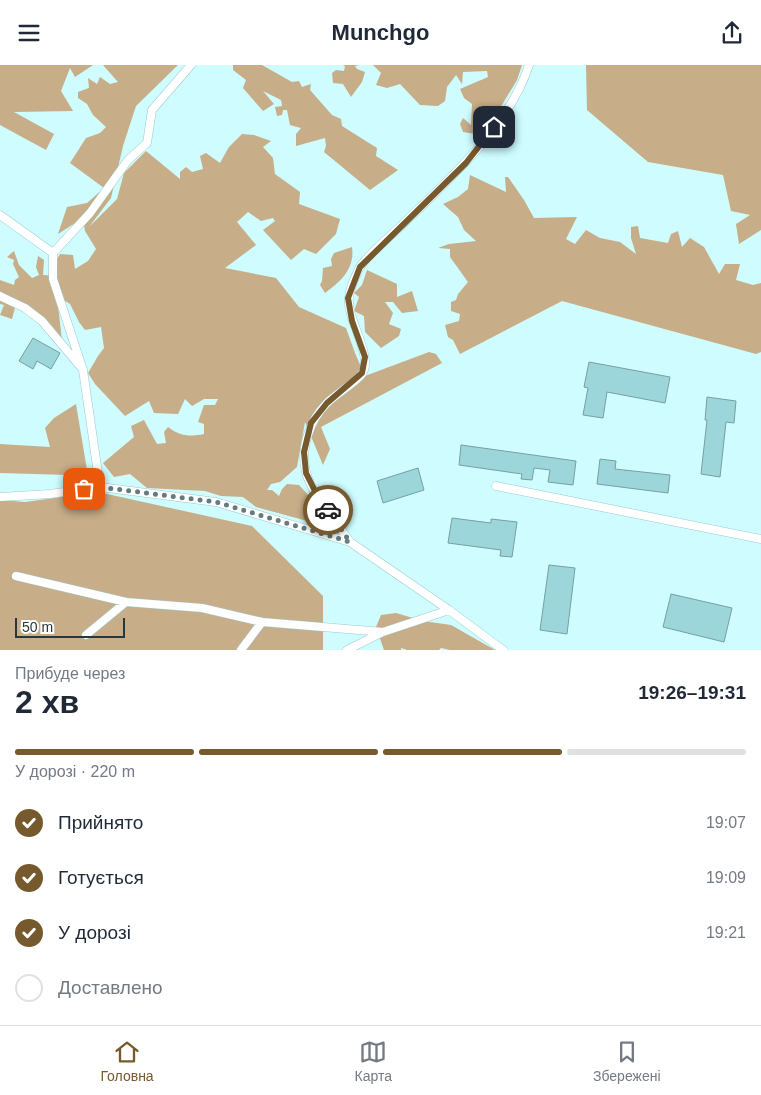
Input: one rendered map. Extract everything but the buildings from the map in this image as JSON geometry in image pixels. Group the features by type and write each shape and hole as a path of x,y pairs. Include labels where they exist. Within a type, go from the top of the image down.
{"lane":[{"path":"100,487 83,370 53,279 53,253 90,213 128,160 148,143 152,109 190,65"},
{"path":"350,542 313,487 306,473 304,452 311,423 327,403 362,373 365,357 352,321 348,298 360,267 466,163 504,116 529,65"},
{"path":"0,215 53,253"},
{"path":"0,296 25,308 42,321 83,370"},
{"path":"496,486 761,539"},
{"path":"0,497 100,487 216,502 350,542 449,610 503,650"},
{"path":"16,576 126,602 202,608 262,622 382,632"},
{"path":"86,635 126,602"},
{"path":"348,650 382,632 449,610"},
{"path":"242,650 262,622"}],"shaded area":[{"path":"0,65 93,65 75,77 70,68 61,91 73,111 14,112 54,134 46,150 0,125"},
{"path":"103,65 178,65 136,106 123,146 111,198 89,227 117,199 124,173 146,151 180,179 180,172 186,167 192,172 203,169 200,156 206,153 220,163 229,147 242,134 254,135 271,141 263,147 273,158 275,174 300,192 299,204 340,219 336,234 316,254 304,249 291,260 263,230 275,221 273,218 261,221 248,212 237,222 256,245 225,268 276,278 299,307 346,328 365,376 429,352 436,354 442,363 321,427 330,449 323,465 305,422 297,467 280,482 271,484 267,490 272,490 279,496 287,484 299,485 310,497 329,527 256,507 243,497 221,496 205,491 147,488 130,474 114,477 103,463 134,437 131,426 144,420 157,444 166,443 164,432 168,427 185,435 204,434 204,424 198,422 204,405 215,405 218,399 204,399 192,406 185,399 178,414 154,413 149,401 125,416 95,384 88,373 104,348 101,327 85,330 70,304 54,294 58,306 62,340 16,304 12,319 0,315 4,305 0,304 0,280 14,285 15,280 19,277 13,264 14,260 7,257 14,251 19,265 32,278 39,275 36,267 38,256 44,260 43,275 57,276 56,261 60,254 73,255 75,269 88,261 96,249 85,231 83,218 58,234 67,207 87,203 104,188 70,163 86,138 100,133 106,127 93,115 87,104 78,98 78,92 89,88 88,78 97,84 100,77 110,84 118,82"},
{"path":"233,65 262,65 292,82 299,81 302,87 311,84 310,90 332,115 341,119 342,126 377,148 376,156 398,170 370,190 324,152 326,146 325,138 296,146 296,134 301,128 290,125 287,110 283,110 282,115 277,116 275,107 282,106 281,100 263,91 274,104 263,111 243,88 246,80 233,70"},
{"path":"343,65 359,65 355,66 357,69 365,72 362,82 351,97 343,84 333,83 332,73 336,70 344,71 345,66"},
{"path":"373,65 522,65 517,80 491,123 475,134 463,132 460,124 463,118 471,125 472,104 464,98 460,89 488,77 487,71 463,72 462,84 456,75 447,87 445,101 438,106 420,105 400,84 387,88 376,85 381,73"},
{"path":"586,65 761,65 761,230 739,244 736,224 750,215 731,211 723,175 648,162 587,110"},
{"path":"470,175 506,192 505,177 508,177 534,218 577,217 566,239 575,244 586,230 600,238 620,242 636,254 631,238 631,227 638,226 640,238 668,243 671,234 678,231 682,247 690,238 704,247 719,274 725,264 740,264 736,280 753,285 761,283 761,352 756,354 562,301 460,354 453,340 448,337 445,325 459,321 460,314 451,311 451,302 456,300 458,294 468,282 450,257 450,249 438,248 449,244 476,241 464,230 458,217 443,204 458,197 468,189"},
{"path":"352,247 351,262 346,274 325,293 320,285 323,268 332,266 331,259 334,253"},
{"path":"367,270 397,284 397,297 412,291 418,311 402,313 393,302 385,302 393,313 389,324 401,329 399,336 381,348 365,332 364,316 354,311 359,297 354,293 362,285"},
{"path":"76,404 87,470 68,475 0,473 0,444 50,447 45,428 54,418"},
{"path":"98,492 252,526 323,596 323,650 0,650 0,500 25,502"},
{"path":"396,613 423,621 451,625 495,650 450,650 441,648 439,650 407,650 401,648 401,650 384,650 376,627 381,615"}],"way so far":[{"path":"84,489 100,487 216,502 350,542 328,510"}],"route":[{"path":"328,510 317,495 306,473 304,452 311,423 327,403 362,373 365,357 352,321 348,298 360,267 466,163 494,127"}]}
